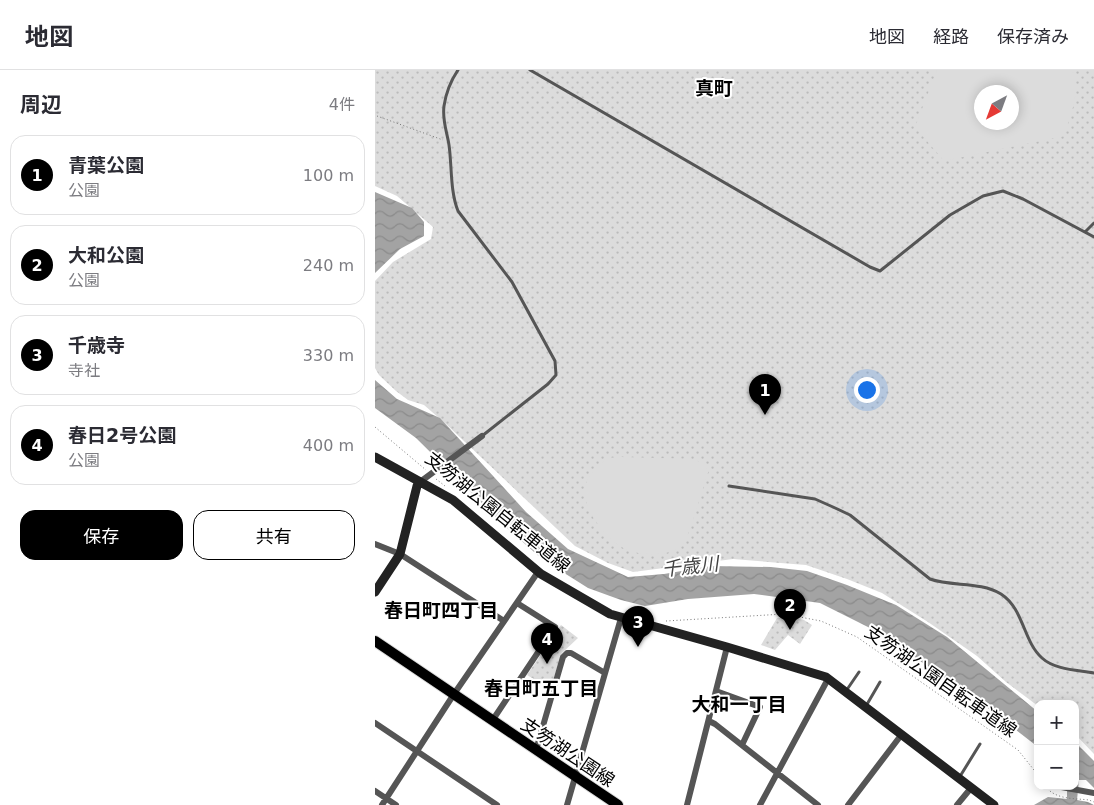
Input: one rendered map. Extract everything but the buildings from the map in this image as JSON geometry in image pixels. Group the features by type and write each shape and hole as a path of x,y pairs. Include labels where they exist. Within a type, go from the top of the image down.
{"main road":[{"name":"支笏湖公園線","path":"375,641 618,805"}],"street":[{"path":"375,592 400,554 417,486 482,436"},
{"path":"375,458 453,500 538,572 610,614 727,646 828,678 994,805"},
{"path":"375,544 400,554 504,622"},
{"path":"382,805 454,694 538,572"},
{"path":"492,721 555,627 517,603"},
{"path":"567,805 621,618"},
{"path":"687,805 727,646"},
{"path":"536,750 563,657 567,653 571,653 605,673"},
{"path":"760,805 828,678"},
{"path":"716,691 761,707 741,744"},
{"path":"709,721 818,805"},
{"path":"375,723 497,805"},
{"path":"847,805 902,734"},
{"path":"957,805 971,788"},
{"path":"1078,790 1094,793"},
{"path":"375,791 396,805"}],"lane":[{"path":"458,70 448,86 443,108 445,128 449,142 455,202 458,211 512,282 555,361 556,376 482,436"},
{"path":"530,70 879,271 950,214 983,196 1003,191 1023,199 1094,237"},
{"path":"1085,232 1094,223"},
{"path":"729,486 815,499 850,515 930,579 939,582 988,588 1011,602 1021,618 1030,642 1042,658 1055,665 1094,673"},
{"path":"845,692 859,672"},
{"path":"865,706 881,682"},
{"path":"959,778 980,744"}],"path":[{"path":"377,116 449,142"},
{"name":"支笏湖公園自転車道線","path":"375,427 433,473 450,490"},
{"name":"支笏湖公園自転車道線","path":"664,621 784,614 821,621 857,636 876,649 1018,750 1034,770"},
{"path":"1048,790 1058,797 1094,802"}],"shaded area":[{"path":"375,70 1094,70 1094,754 1079,738 1079,700 1034,700 1034,703 1006,682 977,656 882,593 806,565 733,559 633,572 608,563 575,546 447,425 424,405 408,400 396,391 379,375 375,368 375,281 393,262 431,239 433,227 397,196 375,186"},
{"path":"937,70 1072,70 1076,86 1074,103 1064,136 944,161 915,127"},
{"path":"607,458 695,459 709,470 689,533 683,545 678,549 671,552 646,554 625,549 602,530 590,512 585,493 587,480"},
{"path":"788,617 804,620 812,625 800,644 788,635 775,650 761,645 777,618"},
{"path":"561,625 578,638 562,653 550,689 527,675"}],"water":[{"path":"375,192 412,208 424,222 424,236 400,249 375,273"},
{"path":"375,380 397,399 440,418 526,512 568,549 628,577 664,574 711,566 771,567 807,571 896,605 947,637 1034,709 1034,744 980,702 876,631 820,603 754,594 688,599 645,606 621,600 588,588 542,559 505,526 416,438 375,408"},
{"path":"1079,746 1094,761 1094,788 1086,780 1079,780"},
{"path":"1067,790 1078,790 1077,800 1094,805 1034,805 1048,797 1067,799"}],"place":[{"name":"青葉公園","path":"765,415"},
{"name":"大和公園","path":"790,630"},
{"name":"千歳寺","path":"638,647"},
{"name":"春日2号公園","path":"547,664"}],"district":[{"name":"真町","path":"714,88"},
{"name":"春日町四丁目","path":"441,610"},
{"name":"春日町五丁目","path":"541,688"},
{"name":"大和一丁目","path":"739,704"}],"water label":[{"name":"千歳川","path":"690,566"}]}
